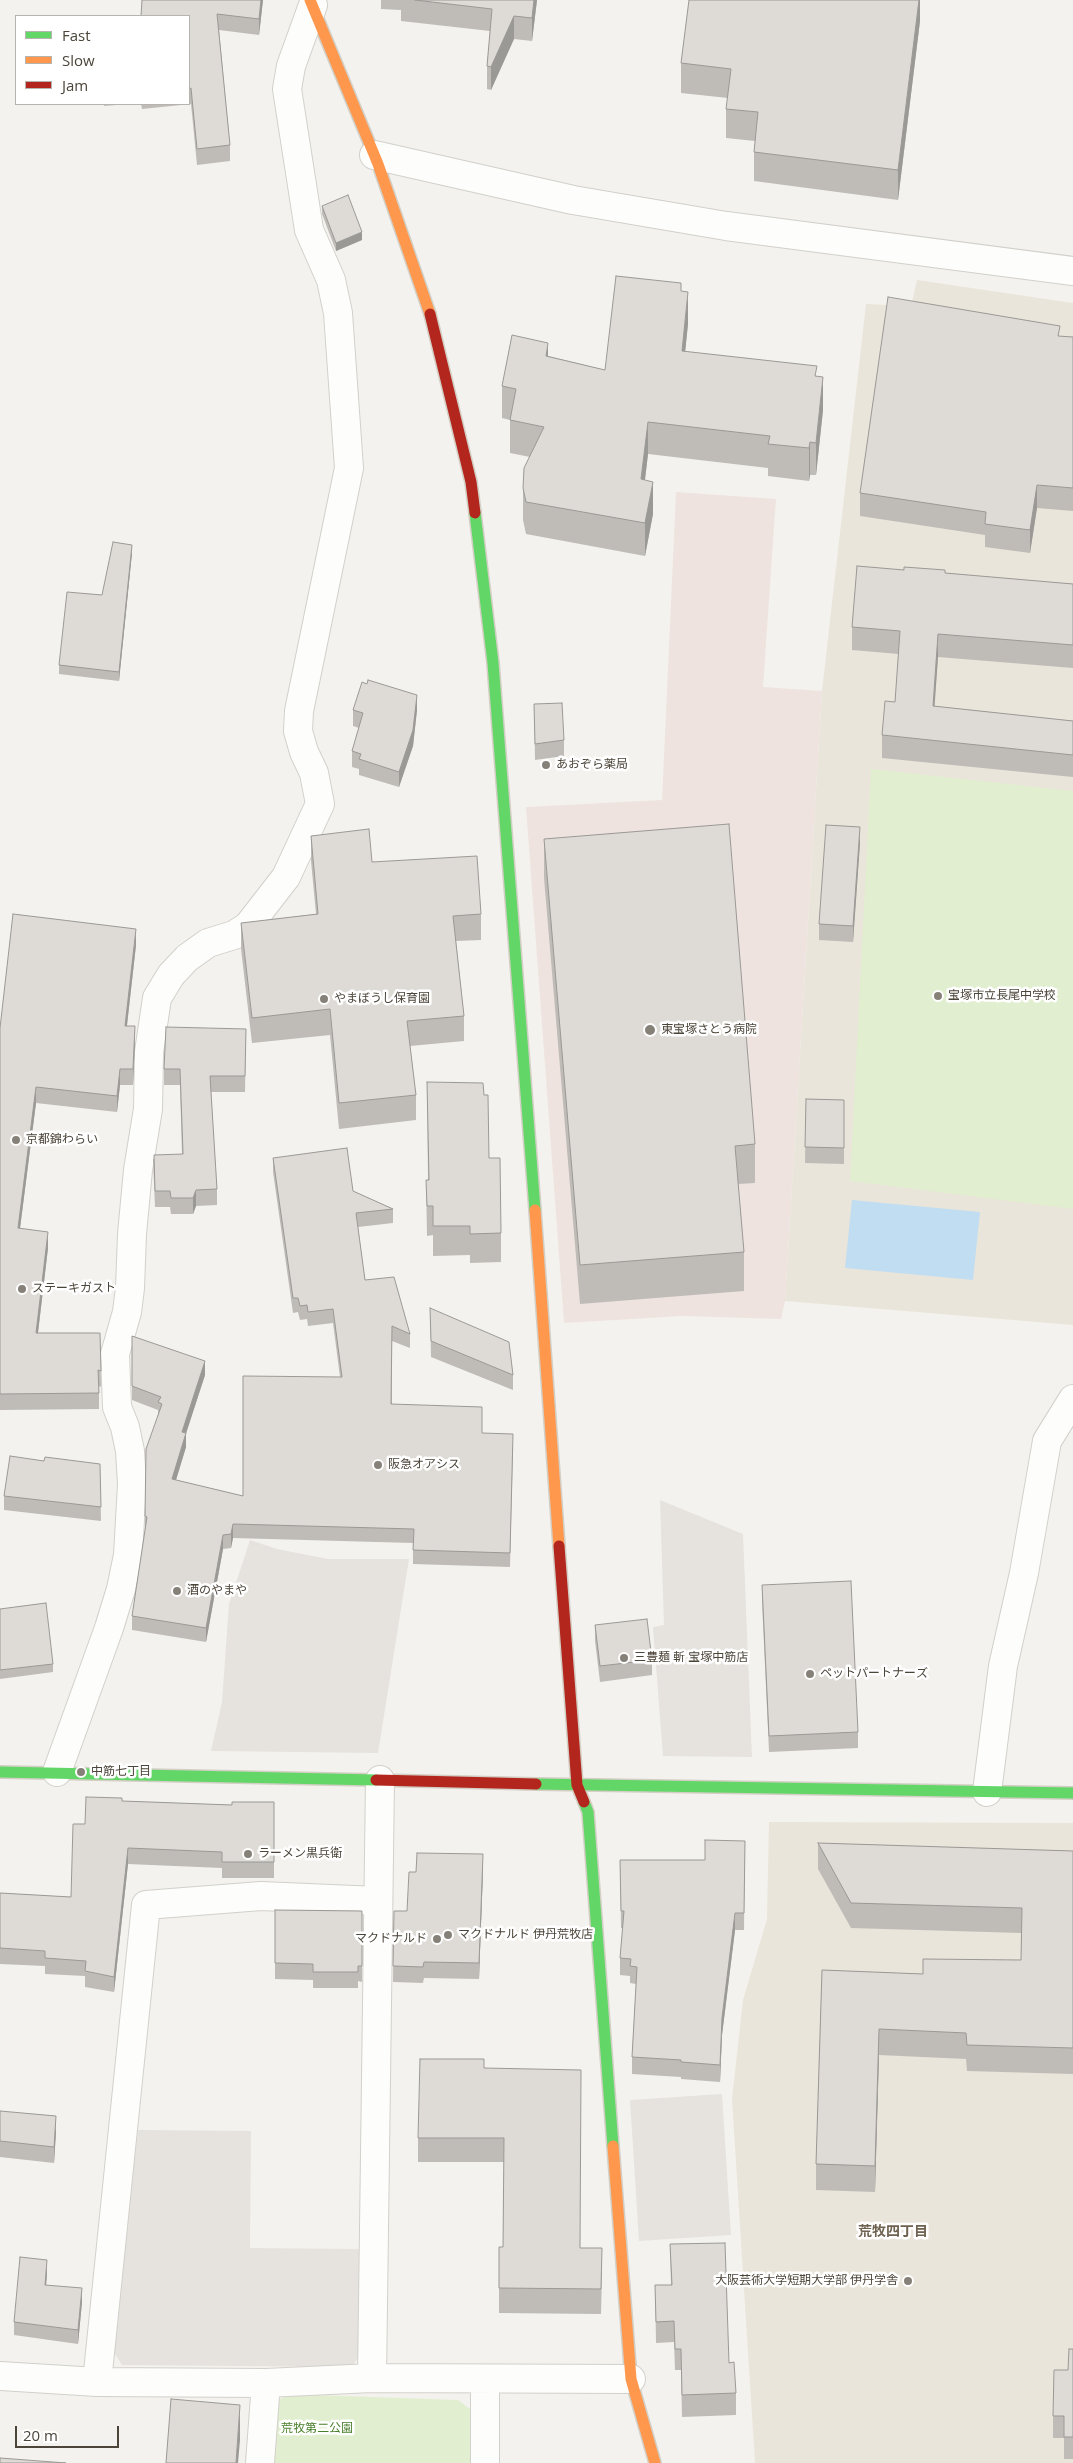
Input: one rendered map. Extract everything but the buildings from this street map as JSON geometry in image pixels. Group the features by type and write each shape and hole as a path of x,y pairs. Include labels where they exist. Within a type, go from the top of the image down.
{"street":[{"path":"312,3 374,155 434,330 472,492 493,663 577,1785 588,1812 631,2379 655,2463"},
{"path":"57,1772 122,1589 128,1555 132,1515 132,1476 130,1451 125,1427 117,1407 115,1354 127,1312 129,1296 138,1170 148,1109 149,1052 157,998 171,975 187,958 208,943 234,934 248,926 286,877 320,804 314,773 304,752 298,731 299,711 349,468 338,313 331,280 309,230 287,89 291,66 312,3"},
{"path":"374,155 573,200 726,226 1073,271"},
{"path":"987,1792 1003,1666 1027,1555 1047,1441 1073,1399"},
{"path":"0,1772 577,1785 1073,1793"},
{"path":"372,2378 380,1780"},
{"path":"97,2382 146,1905 261,1896 377,1901"},
{"path":"0,2376 97,2382 266,2382 372,2378 631,2379"},
{"path":"485,2379 485,2463"},
{"path":"260,2463 266,2382"}],"shaded area":[{"name":"宝塚市立長尾中学校","path":"917,280 1073,303 1073,1325 785,1301 822,691 866,304 911,306"},
{"path":"676,492 776,499 763,687 822,691 785,1301 781,1319 682,1316 564,1323 526,807 662,800"},
{"path":"660,1500 743,1534 752,1757 663,1756 653,1627 664,1625"},
{"path":"250,1540 277,1549 328,1559 409,1559 378,1753 211,1751 222,1702 229,1604"},
{"name":"大阪芸術大学短期大学部 伊丹学舎","path":"769,1822 1073,1823 1073,2463 755,2463 732,2099 743,2000 767,1919"},
{"path":"722,2094 731,2235 639,2241 630,2100"},
{"path":"138,2130 251,2131 250,2248 364,2249 359,2356 352,2367 122,2365 112,2349"}],"green space":[{"path":"871,769 1073,791 1073,1209 850,1181"},
{"name":"荒牧第二公園","path":"288,2394 458,2400 470,2409 471,2463 271,2463 275,2403"}],"water":[{"path":"852,1200 980,1212 973,1280 845,1268"}],"traffic: fast":[{"path":"475,513 493,663 535,1210"},
{"path":"0,1772 376,1780"},
{"path":"536,1784 1073,1793"},
{"path":"584,1802 588,1812 613,2146"}],"traffic: slow":[{"path":"310,0 378,164 430,314"},
{"path":"535,1210 559,1546"},
{"path":"613,2146 631,2379 655,2463"}],"traffic: jam":[{"path":"430,314 471,482 475,513"},
{"path":"559,1546 577,1785 584,1802"},
{"path":"376,1780 536,1784"}],"place":[{"name":"あおぞら薬局","path":"546,765"},
{"name":"宝塚市立長尾中学校","path":"938,996"},
{"name":"やまぼうし保育園","path":"324,999"},
{"name":"東宝塚さとう病院","path":"650,1030"},
{"name":"京都錦わらい","path":"16,1140"},
{"name":"ステーキガスト","path":"22,1289"},
{"name":"阪急オアシス","path":"378,1465"},
{"name":"酒のやまや","path":"177,1591"},
{"name":"三豊麺 斬 宝塚中筋店","path":"624,1658"},
{"name":"ペットパートナーズ","path":"810,1674"},
{"name":"中筋七丁目","path":"81,1772"},
{"name":"ラーメン黒兵衛","path":"248,1854"},
{"name":"マクドナルド 伊丹荒牧店","path":"448,1935"},
{"name":"マクドナルド","path":"437,1939"},
{"name":"大阪芸術大学短期大学部 伊丹学舎","path":"908,2281"}],"district":[{"name":"荒牧四丁目","path":"893,2232"}]}
